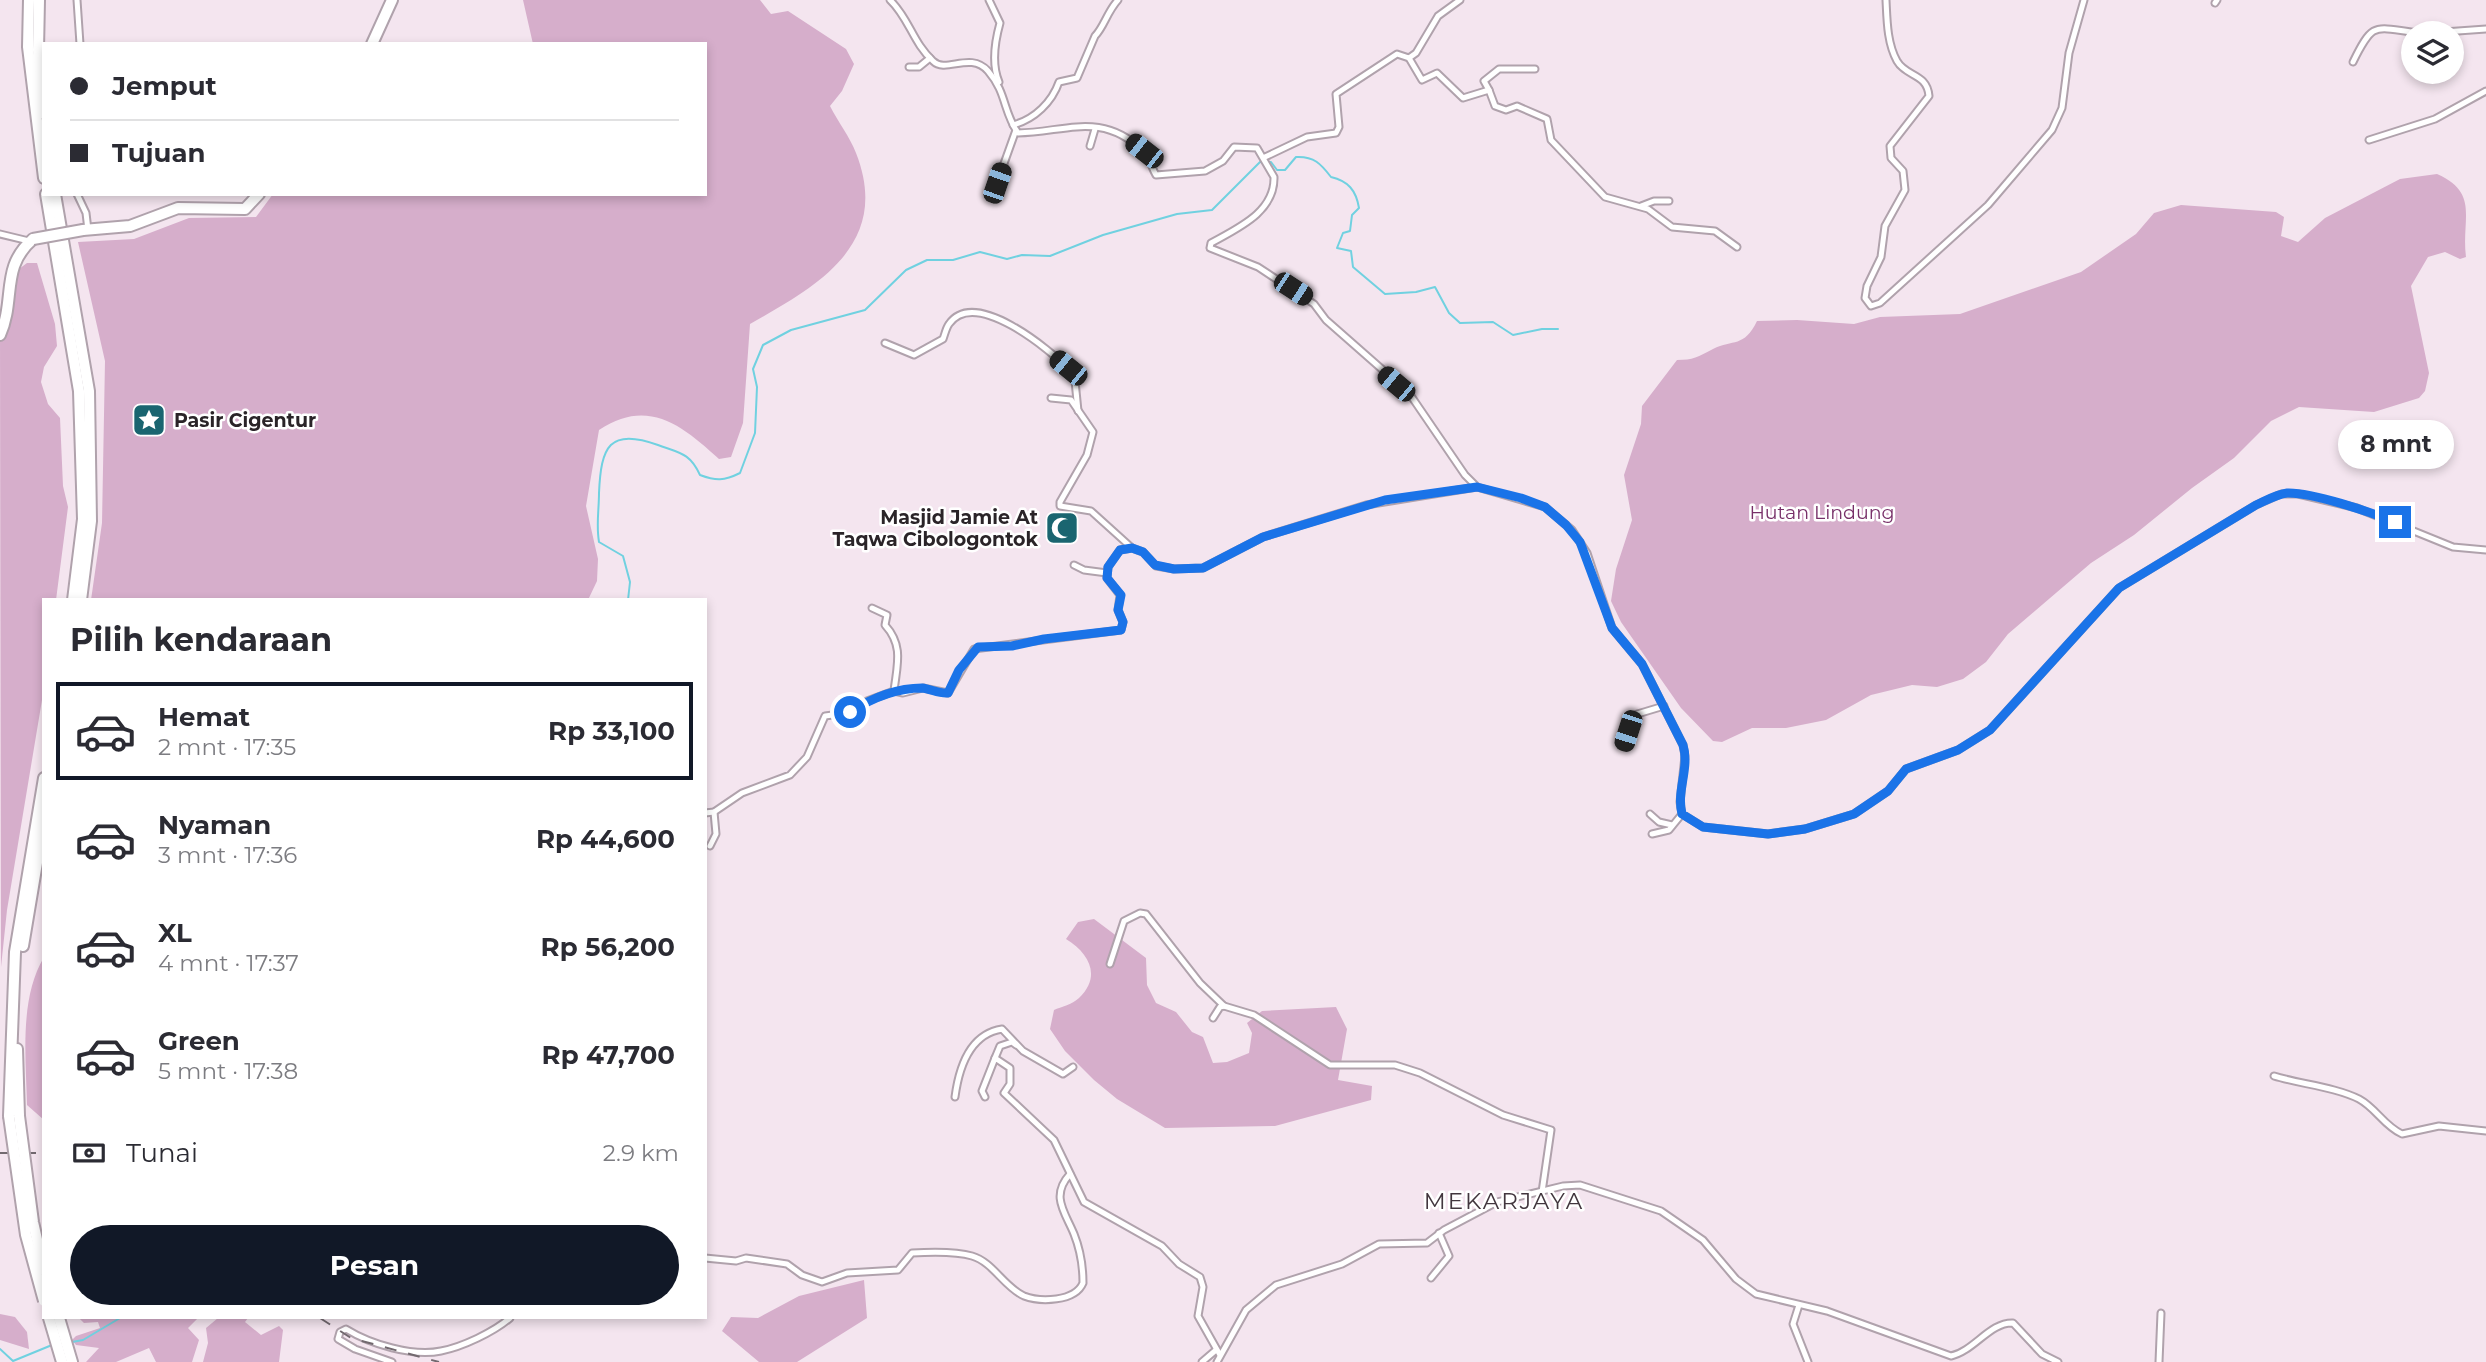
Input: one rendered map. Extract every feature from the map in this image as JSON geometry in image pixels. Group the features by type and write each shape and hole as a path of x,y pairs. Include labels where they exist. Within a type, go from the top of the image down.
{"highway":[{"path":"29,0 29,58 42,162"},
{"path":"39,0 38,50 42,93"},
{"path":"373,42 392,0"},
{"path":"46,196 79,391 83,519 73,598"},
{"path":"55,196 89,391 91,522 81,598"},
{"path":"0,335 5,323 7,275 12,261 31,240 85,230 130,226 178,208 245,209 258,196"},
{"path":"42,790 15,952 14,1116 26,1236 42,1294"},
{"path":"42,833 22,953 14,1116 42,1261"},
{"path":"49,1319 62,1362"},
{"path":"59,1319 72,1362"}],"street":[{"path":"77,0 80,42"},
{"path":"890,0 908,20 914,40 940,66 960,61 975,65 987,71 1000,85"},
{"path":"989,0 1000,23 995,34 994,64 1015,127 1023,133 1058,127 1120,132 1144,151 1156,174 1205,171 1226,159 1234,147 1256,147 1268,163 1274,184 1265,207 1212,243 1210,248 1258,267 1314,303 1326,320 1409,393 1465,475 1477,487"},
{"path":"997,183 1015,127 1055,97 1060,81 1077,78 1095,36 1100,31 1103,18 1118,0"},
{"path":"1409,58 1416,53 1438,16 1460,0"},
{"path":"1886,0 1890,40 1897,61 1923,79 1929,93 1890,146 1891,158 1903,171 1905,185 1885,226 1881,257 1867,286 1865,298 1871,306 1880,303 1988,205 2048,136 2062,111 2069,53 2084,0"},
{"path":"2353,62 2369,32 2378,28 2401,31"},
{"path":"2464,31 2486,29"},
{"path":"1268,163 1307,137 1336,133 1339,127 1336,94 1397,54 1409,58 1421,79"},
{"path":"909,67 919,66 930,58"},
{"path":"1535,69 1499,69 1484,81 1495,106 1506,110 1517,106 1547,119 1551,140 1603,195 1648,209 1667,225 1715,231 1737,247"},
{"path":"1417,87 1421,79 1436,72 1463,99 1489,90"},
{"path":"2369,140 2435,118 2486,91"},
{"path":"1090,146 1095,129"},
{"path":"78,196 86,213 85,230"},
{"path":"1638,207 1654,201 1669,201"},
{"path":"0,234 31,240"},
{"path":"884,342 914,355 943,339 951,321 967,314 1011,322 1070,370 1078,411"},
{"path":"1051,398 1071,400 1093,433 1087,456 1060,506 1091,511 1132,548 1145,553 1155,565 1174,569 1203,568 1263,537 1366,505 1477,487 1545,507 1572,530 1587,553 1612,628 1642,664 1684,750 1682,814 1669,830 1652,834"},
{"path":"1682,814 1703,827 1768,834 1805,829 1854,814 1888,791 1906,769 1958,750 1990,730 2119,588 2245,511 2281,494 2298,494 2357,508 2455,548 2486,550"},
{"path":"707,813 714,812 742,793 780,781 794,772 807,756 823,717 848,713 867,701 894,691 903,693 923,688 948,693 959,670 978,647 1012,646 1044,639 1121,630 1123,622 1118,610 1121,595 1108,582 1107,573 1117,551 1132,548"},
{"path":"1074,565 1107,573"},
{"path":"872,608 887,615 885,625 897,639 899,650 894,691"},
{"path":"1622,747 1634,715 1664,706"},
{"path":"710,846 716,834 714,812"},
{"path":"1650,814 1659,822 1672,825"},
{"path":"1110,964 1124,921 1140,913 1146,914 1200,983 1224,1006 1254,1016 1330,1065 1395,1065 1420,1073 1503,1115 1551,1130 1542,1192"},
{"path":"1213,1018 1224,1006"},
{"path":"956,1097 958,1073 968,1051 988,1031 1002,1029 1011,1034 1017,1046"},
{"path":"985,1097 982,1091 1000,1046 1012,1042 1053,1071 1063,1074 1073,1067"},
{"path":"995,1058 1010,1068 1010,1084 1004,1093 1045,1129 1057,1145 1084,1202 1162,1246 1179,1264 1200,1277 1203,1287 1198,1315 1218,1353"},
{"path":"2274,1076 2346,1093 2363,1102 2402,1134 2439,1126 2486,1131"},
{"path":"707,1258 737,1261 746,1258 787,1264 802,1275 825,1282 847,1273 898,1270 912,1253 967,1255 979,1260 1024,1296 1061,1298 1073,1294 1083,1283 1080,1256 1059,1200 1062,1185 1070,1174"},
{"path":"1217,1362 1218,1353 1246,1310 1276,1285 1332,1267 1379,1244 1422,1244 1497,1202 1563,1186 1580,1185 1661,1211 1703,1240 1736,1279 1756,1294 1827,1311 1951,1356 1967,1351 2001,1324 2013,1323 2042,1354 2058,1362"},
{"path":"1431,1278 1449,1256 1439,1233"},
{"path":"1799,1305 1793,1324 1808,1362"},
{"path":"2159,1362 2161,1313"},
{"path":"392,1362 346,1345 338,1339 340,1332 346,1329 374,1342 406,1350 437,1352 495,1328 508,1319"},
{"path":"1202,1362 1218,1353"}],"green space":[{"path":"523,0 760,0 771,14 788,11 846,49 854,64 842,91 830,106 856,153 865,185 864,213 856,238 842,259 800,294 750,324 743,423 731,457 719,459 678,427 649,416 617,420 599,430 586,506 598,559 597,581 589,598 91,598 102,523 105,361 78,242 134,239 189,218 256,217 272,196 707,196 707,42 533,42"},
{"name":"Hutan Lindung","path":"2437,174 2450,181 2464,199 2466,257 2460,259 2445,252 2428,257 2411,286 2429,373 2425,391 2419,398 2374,412 2299,407 2271,421 2234,458 2134,535 2091,563 2008,634 1986,662 1963,679 1937,687 1912,685 1871,695 1826,720 1786,728 1752,728 1722,742 1713,741 1681,708 1621,622 1611,601 1616,569 1632,520 1624,475 1641,424 1642,406 1677,360 1695,358 1743,339 1757,321 1797,320 1854,324 1880,317 1960,314 2081,272 2136,234 2154,213 2181,205 2276,212 2284,217 2281,236 2298,242 2325,218 2400,179"},
{"path":"27,263 37,263 55,324 57,346 44,367 41,382 48,404 60,418 63,486 68,507 56,598 42,598 42,700 7,910 1,967 0,333 15,272"},
{"path":"1094,919 1146,958 1147,985 1156,1003 1176,1012 1192,1032 1203,1037 1213,1063 1227,1062 1249,1053 1252,1033 1247,1023 1262,1011 1336,1007 1347,1029 1338,1080 1372,1086 1371,1100 1275,1126 1165,1128 1117,1099 1065,1051 1050,1029 1054,1010 1076,1000 1086,990 1090,981 1090,965 1086,958 1066,939 1078,922"},
{"path":"42,961 42,1118 27,1105 27,1010 36,973"},
{"path":"864,1280 867,1318 797,1362 759,1362 722,1331 731,1317 758,1318 799,1296"},
{"path":"0,1314 15,1317 27,1332 29,1349 0,1340"},
{"path":"80,1319 197,1319 188,1328 199,1340 192,1362 156,1362 149,1348 116,1362 86,1362 99,1348 76,1345 72,1340 76,1336 100,1328 98,1322 84,1323"},
{"path":"217,1319 247,1319 245,1322 261,1335 279,1326 283,1330 279,1362 203,1362 208,1343 206,1328"}],"waterway":[{"path":"628,598 630,582 623,556 599,542 598,536 602,464 611,445 618,440 641,440 684,455 700,475 720,479 734,476 740,473 755,433 757,387 753,369 763,345 791,330 865,310 906,270 927,260 953,260 980,252 1007,259 1022,255 1050,256 1103,235 1177,214 1212,210 1260,162 1271,162 1277,170 1285,170 1296,157 1312,159 1331,177 1350,187 1359,208 1352,215 1350,231 1343,233 1337,248 1351,251 1353,267 1385,294 1416,292 1435,287 1449,313 1460,323 1493,322 1513,335 1542,329 1558,329"},
{"path":"72,1342 83,1340 118,1319"},
{"path":"0,1349 13,1361 52,1345"}],"railway":[{"path":"0,1153 42,1153"},
{"path":"322,1319 351,1338 439,1362"}],"place":[{"name":"Pasir Cigentur","path":"149,420"},
{"name":"Masjid Jamie At Taqwa Cibologontok","path":"1062,528"}],"district":[{"name":"MEKARJAYA","path":"1504,1201"}],"route":[{"path":"850,712 867,701 894,691 903,693 923,688 946,695 959,670 978,647 1012,646 1044,639 1121,630 1124,626 1118,612 1121,595 1107,581 1108,567 1117,551 1132,548 1143,552 1155,565 1174,569 1203,568 1263,537 1366,505 1404,496 1477,487 1545,507 1572,530 1587,553 1612,628 1642,664 1683,745 1685,782 1680,802 1682,814 1703,827 1768,834 1795,831 1854,814 1888,791 1906,769 1958,750 1990,730 2040,679 2056,656 2110,595 2256,505 2281,494 2298,494 2357,508 2395,522"}]}
